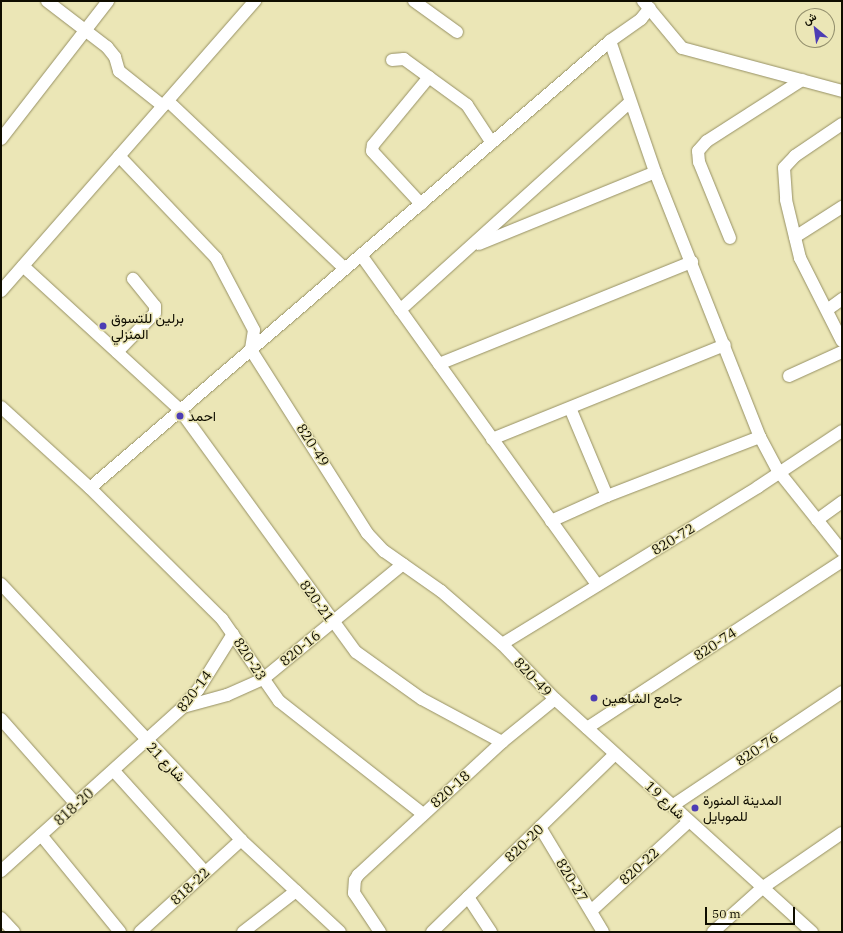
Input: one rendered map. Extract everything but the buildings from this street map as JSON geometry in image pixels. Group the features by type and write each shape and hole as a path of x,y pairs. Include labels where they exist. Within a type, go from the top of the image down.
{"street":[{"path":"47,1 85,30 115,57 119,71 165,104 345,270"},
{"path":"1,139 108,1"},
{"path":"1,291 255,1"},
{"path":"414,1 457,32"},
{"path":"90,488 610,41 641,19 647,5 682,48 842,91"},
{"path":"610,41 655,172 725,345 760,437 780,472 842,551"},
{"path":"392,60 404,59 467,105 492,143"},
{"path":"421,204 372,151 373,144 429,77"},
{"path":"730,238 699,162 698,151 707,141 802,80"},
{"path":"400,310 471,248 630,102"},
{"path":"842,124 795,156 784,168 786,200 800,258 842,341"},
{"path":"119,156 216,258 254,330 251,350"},
{"path":"471,248 655,172"},
{"path":"795,237 842,207"},
{"path":"361,255 597,585"},
{"path":"439,364 692,262"},
{"name":"820-21","path":"23,266 180,410 332,622 356,652 422,699 502,742"},
{"path":"117,352 155,313 155,306 133,279"},
{"path":"827,310 842,299"},
{"path":"492,439 725,345"},
{"name":"820-49","path":"251,350 368,533 384,551 441,591 502,644 555,699"},
{"path":"789,376 842,352"},
{"name":"820-23","path":"1,407 90,488 219,616 263,679 285,706 423,814"},
{"path":"570,408 607,496"},
{"name":"820-72","path":"502,644 780,472 842,431"},
{"path":"551,520 607,496 760,437"},
{"path":"817,520 842,502"},
{"name":"820-74","path":"587,728 842,561"},
{"name":"820-16","path":"184,707 227,695 263,679 403,564"},
{"name":"شارع 21","path":"1,584 147,742 241,840 340,932"},
{"name":"820-14","path":"147,742 184,707 198,690 233,634"},
{"name":"820-76","path":"672,806 842,692"},
{"name":"شارع 19","path":"555,699 688,822 812,932"},
{"name":"820-18","path":"380,932 360,904 354,886 358,875 502,742 555,699"},
{"path":"1,719 76,804"},
{"name":"818-20","path":"4,863 41,835 147,742"},
{"name":"820-20","path":"432,932 615,754"},
{"path":"114,771 205,872"},
{"name":"820-22","path":"591,911 688,822"},
{"name":"820-27","path":"540,827 603,932"},
{"path":"713,932 762,888 842,833"},
{"path":"41,835 120,932"},
{"name":"818-22","path":"140,932 241,840"},
{"path":"243,932 296,891"},
{"path":"468,897 491,932"},
{"path":"1,918 14,932"}],"place":[{"name":"برلين للتسوق المنزلي","path":"103,326"},
{"name":"احمد","path":"180,416"},
{"name":"جامع الشاهين","path":"594,698"},
{"name":"المدينة المنورة للموبايل","path":"695,808"}]}
